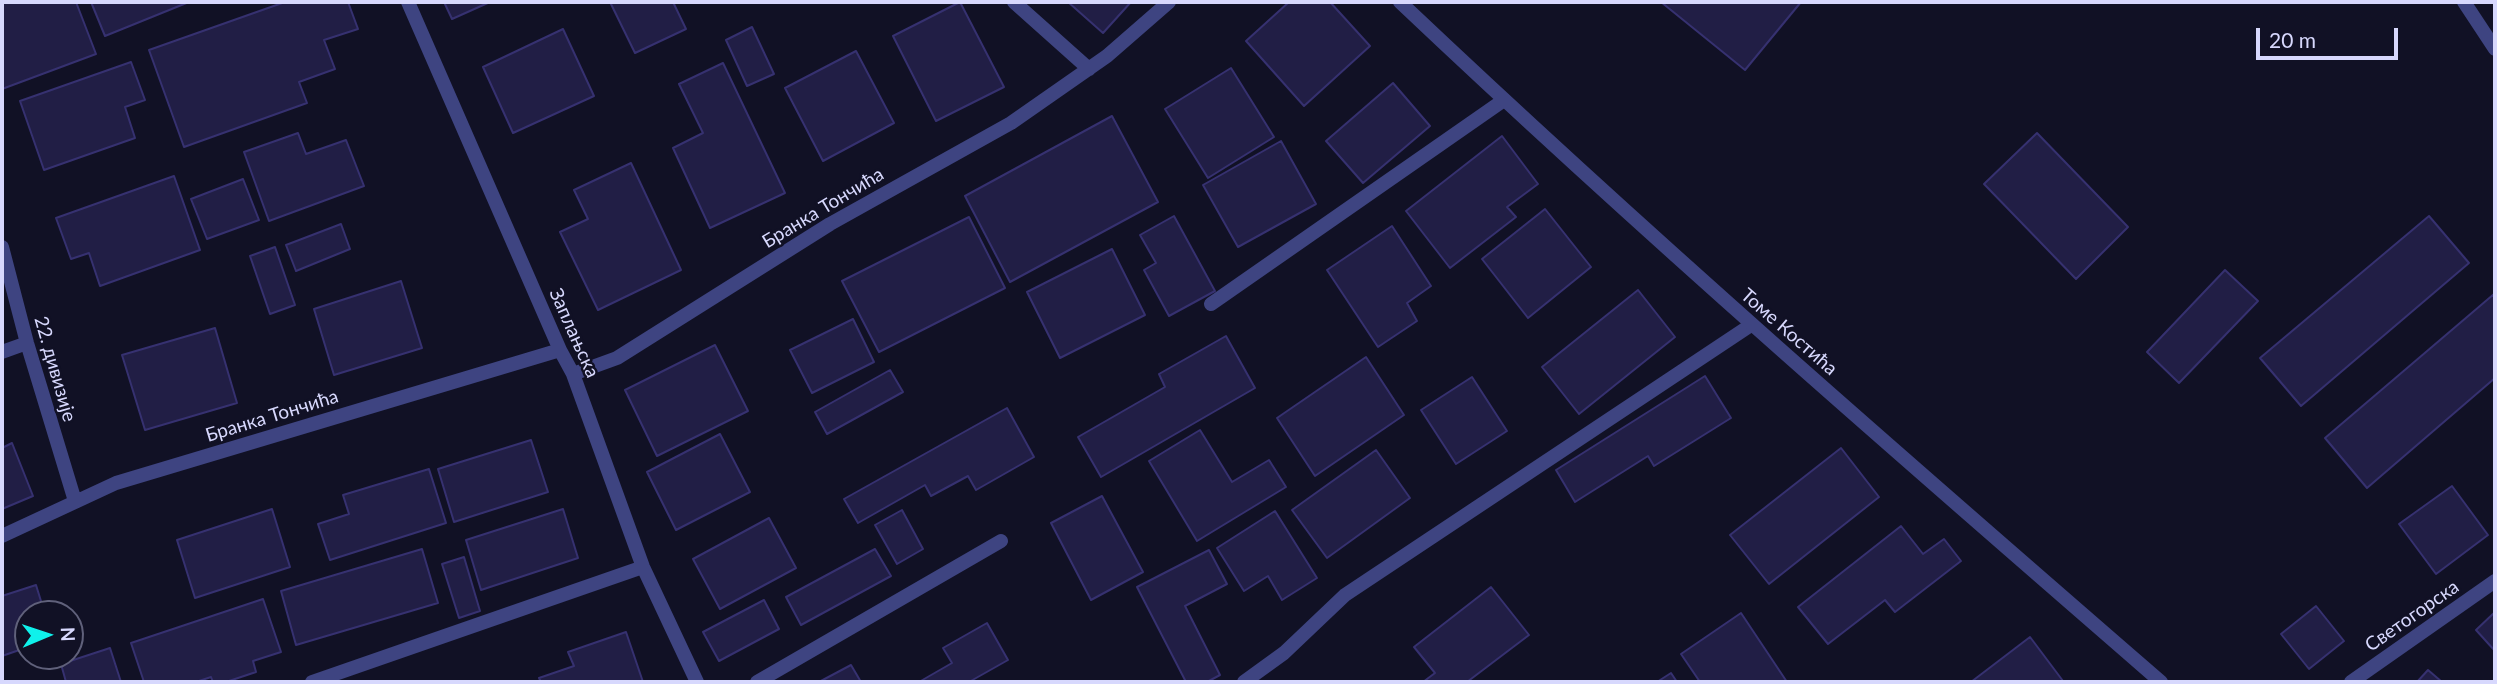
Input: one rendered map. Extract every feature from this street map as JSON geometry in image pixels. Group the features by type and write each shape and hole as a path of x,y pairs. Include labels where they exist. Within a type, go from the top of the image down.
{"street":[{"name":"Заплањска","path":"408,2 560,350 573,374 643,567 697,682"},
{"path":"1014,2 1089,69"},
{"name":"Бранка Тончића","path":"573,374 617,358 830,224 1011,123 1107,56 1169,2"},
{"name":"Томе Костића","path":"1399,2 1751,325 2161,682"},
{"path":"2464,2 2495,49"},
{"path":"1211,304 1504,100"},
{"name":"22. дивизије","path":"2,247 27,343 75,501"},
{"path":"1244,682 1284,653 1345,595 1751,325"},
{"path":"2,352 27,343"},
{"name":"Бранка Тончића","path":"2,536 116,483 560,350"},
{"path":"757,682 1001,541"},
{"path":"312,682 643,567"},
{"name":"Светогорска","path":"2351,682 2495,580"}],"building":[{"path":"2,2 76,2 96,54 2,89"},
{"path":"91,2 189,2 105,36"},
{"path":"285,2 348,2 358,29 324,40 335,69 299,82 307,103 184,147 149,50"},
{"path":"444,2 490,2 452,19"},
{"path":"610,2 673,2 686,29 635,53"},
{"path":"960,2 1004,87 936,121 893,36"},
{"path":"1068,2 1131,2 1103,33"},
{"path":"1289,2 1330,2 1370,46 1304,106 1246,41"},
{"path":"1661,2 1801,2 1745,70"},
{"path":"752,27 774,74 747,86 726,40"},
{"path":"563,29 594,96 513,133 483,67"},
{"path":"856,51 894,123 823,161 785,88"},
{"path":"131,62 145,100 125,107 135,138 44,170 20,101"},
{"path":"723,63 785,193 710,228 673,148 703,133 679,84"},
{"path":"1231,68 1274,137 1208,178 1165,109"},
{"path":"1393,83 1430,126 1363,183 1326,141"},
{"path":"1112,116 1158,202 1010,282 965,196"},
{"path":"298,133 306,154 346,140 364,186 269,221 244,152"},
{"path":"2037,133 2128,227 2076,279 1984,184"},
{"path":"1502,136 1538,184 1507,207 1516,217 1450,268 1406,211"},
{"path":"1281,141 1316,204 1238,247 1203,185"},
{"path":"631,163 681,270 598,310 560,232 588,219 574,190"},
{"path":"174,176 200,250 100,286 89,253 71,259 56,218"},
{"path":"243,179 259,220 207,239 191,199"},
{"path":"1545,209 1591,267 1528,318 1482,259"},
{"path":"1174,216 1215,291 1169,316 1144,270 1156,263 1140,235"},
{"path":"2429,216 2469,263 2301,406 2260,358"},
{"path":"969,217 1005,288 879,352 842,281"},
{"path":"341,224 350,249 296,271 286,245"},
{"path":"1392,226 1431,286 1407,303 1417,321 1378,347 1327,270"},
{"path":"275,247 295,305 270,314 250,256"},
{"path":"1112,249 1145,315 1060,358 1027,292"},
{"path":"2225,270 2258,301 2179,383 2147,352"},
{"path":"401,281 422,348 334,375 314,309"},
{"path":"1638,290 1675,337 1579,414 1542,367"},
{"path":"2494,294 2495,378 2367,488 2325,438"},
{"path":"853,319 874,362 812,393 790,350"},
{"path":"215,328 237,403 145,430 122,355"},
{"path":"1226,336 1255,388 1101,477 1078,437 1165,387 1159,374"},
{"path":"715,345 748,411 657,456 625,390"},
{"path":"1366,357 1404,415 1315,476 1277,418"},
{"path":"890,370 903,392 827,434 815,412"},
{"path":"1705,376 1731,418 1654,466 1648,456 1575,502 1556,470"},
{"path":"1472,377 1507,431 1456,464 1421,410"},
{"path":"1007,408 1034,457 976,490 968,476 931,496 925,485 858,523 844,499"},
{"path":"1200,430 1232,482 1269,460 1286,487 1197,541 1149,461"},
{"path":"720,434 750,492 676,530 647,472"},
{"path":"531,440 548,492 454,522 438,469"},
{"path":"12,443 33,496 2,509 2,448"},
{"path":"1841,448 1879,497 1769,584 1730,535"},
{"path":"1376,450 1410,498 1327,558 1292,510"},
{"path":"429,469 446,523 330,560 318,524 349,514 343,495"},
{"path":"2452,486 2488,535 2436,574 2399,524"},
{"path":"1102,496 1143,572 1091,600 1051,523"},
{"path":"272,509 290,567 195,598 177,540"},
{"path":"563,509 578,558 481,590 466,540"},
{"path":"902,510 923,549 897,564 875,525"},
{"path":"1275,511 1317,578 1282,600 1268,576 1244,591 1217,548"},
{"path":"769,518 796,568 720,609 693,559"},
{"path":"1901,526 1923,554 1944,539 1961,561 1895,612 1885,600 1828,644 1798,607"},
{"path":"422,549 438,603 296,645 281,591"},
{"path":"875,549 891,576 801,625 786,597"},
{"path":"1209,550 1227,584 1185,606 1220,675 1207,682 1186,682 1137,587"},
{"path":"464,557 480,611 459,618 442,564"},
{"path":"36,585 41,600 14,600 14,652 2,656 2,596"},
{"path":"1491,587 1529,635 1467,682 1423,682 1435,673 1414,647"},
{"path":"263,599 281,652 253,661 256,672 226,682 213,682 211,677 196,682 144,682 131,643"},
{"path":"764,600 779,629 719,661 703,632"},
{"path":"2316,606 2344,641 2309,669 2281,634"},
{"path":"2495,612 2495,651 2476,630"},
{"path":"1741,613 1787,682 1700,682 1681,654"},
{"path":"987,623 1008,660 969,682 919,682 952,663 943,648"},
{"path":"626,632 643,682 541,682 539,678 574,666 568,652"},
{"path":"2030,637 2063,681 1971,682"},
{"path":"110,648 121,682 66,682 63,670 84,670 84,656"},
{"path":"851,665 861,682 819,682"},
{"path":"2428,670 2442,682 2417,682"},
{"path":"1671,673 1677,682 1657,682"}]}
